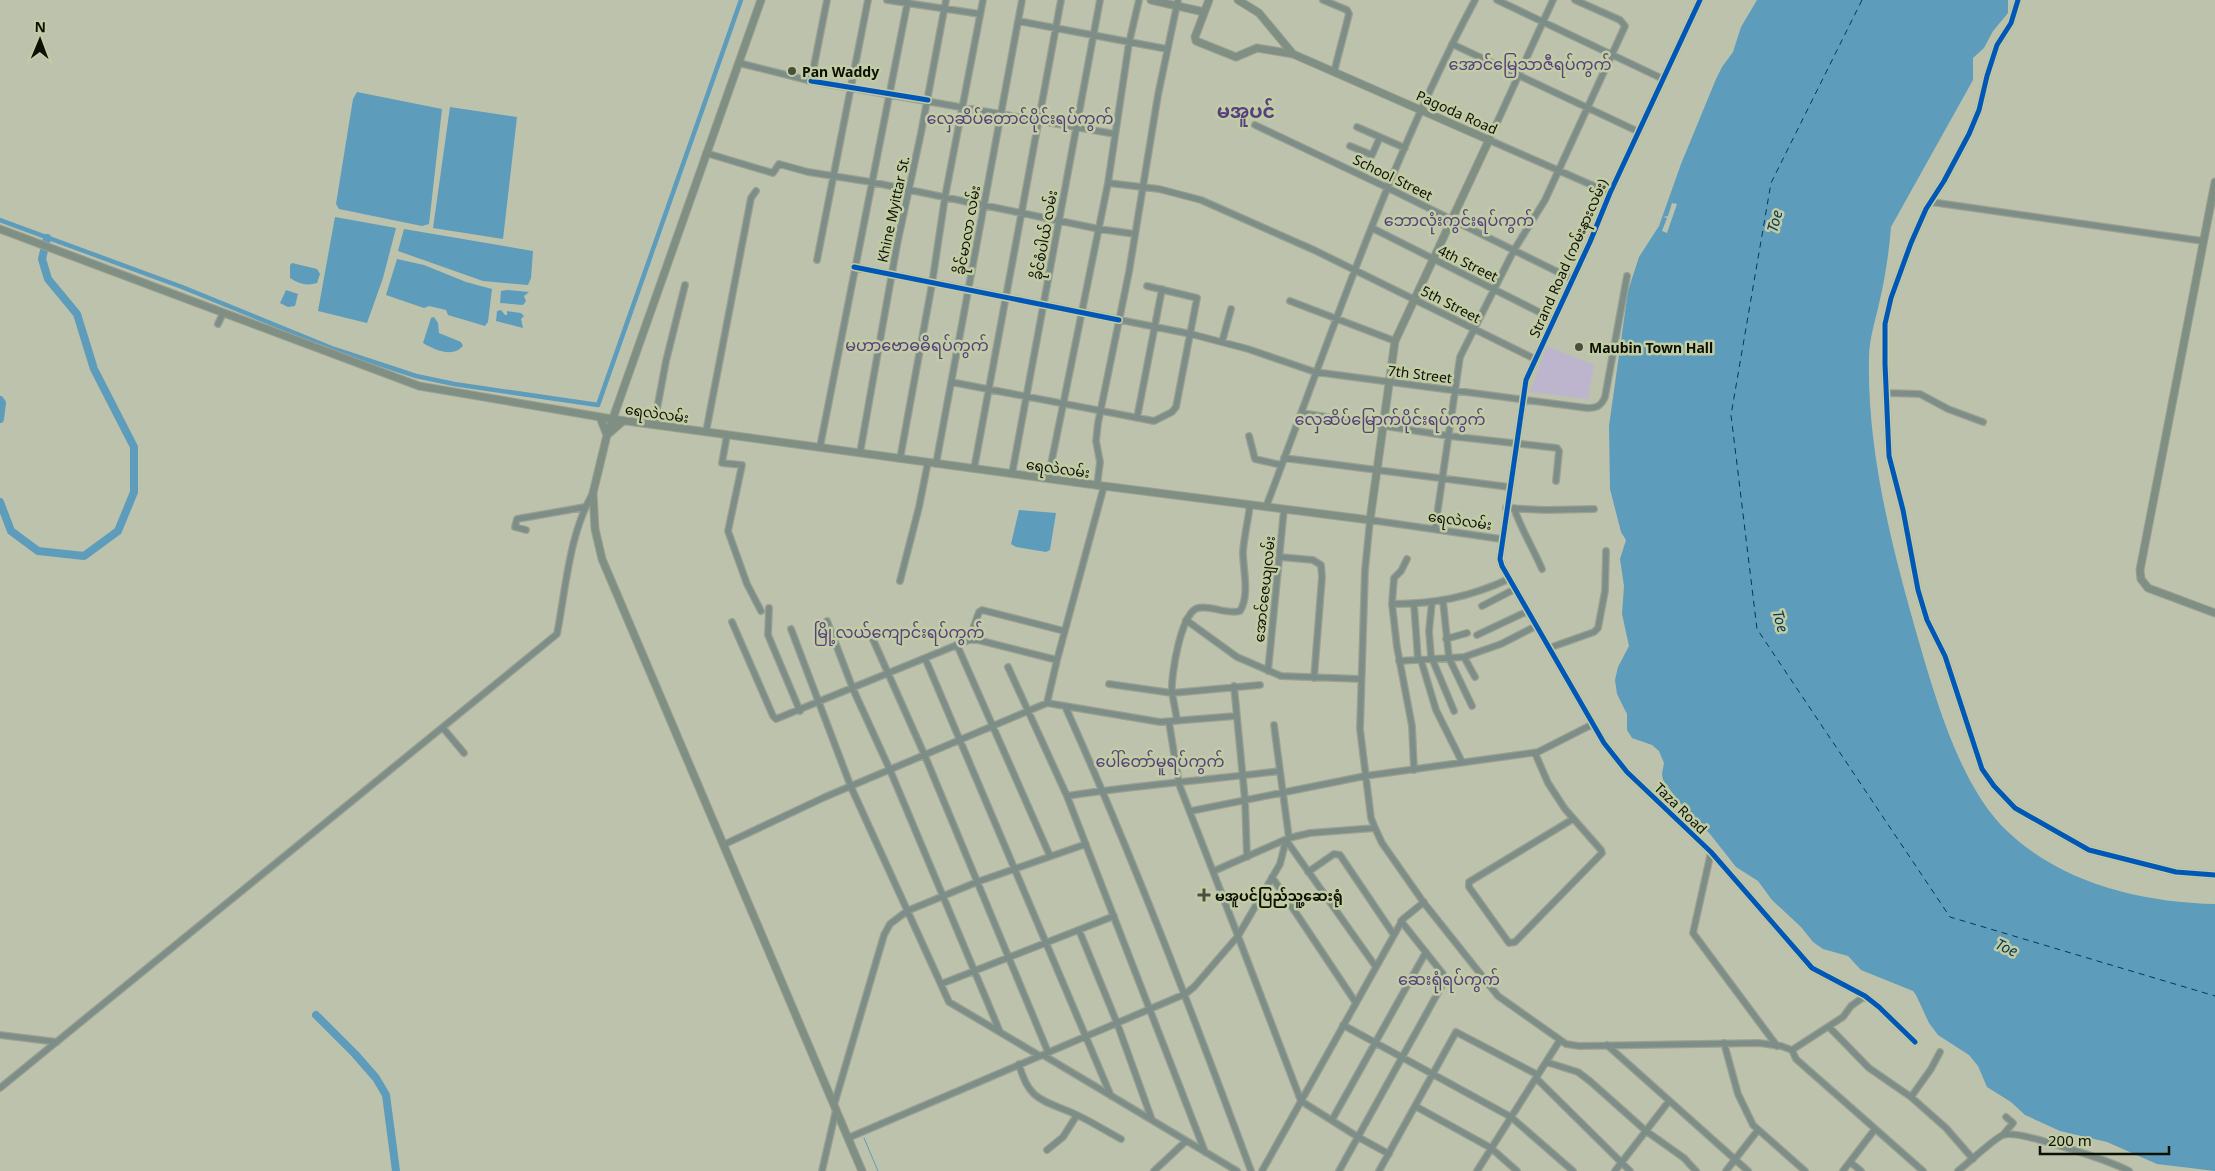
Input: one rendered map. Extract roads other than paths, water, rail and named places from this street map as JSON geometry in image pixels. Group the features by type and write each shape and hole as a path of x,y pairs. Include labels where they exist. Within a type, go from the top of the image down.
{"main road":[{"path":"761,0 612,419 593,493 595,529 602,559 862,1171"},
{"path":"1151,0 1177,3 1204,12"},
{"name":"Pagoda Road","path":"1209,0 1195,37 1196,41 1236,57 1257,48 1294,54 1489,140"},
{"name":"Pagoda Road","path":"1238,0 1259,13 1294,54"},
{"path":"1370,520 1395,340 1489,140"},
{"path":"2215,182 2140,570 2141,579 2148,588 2215,613"},
{"name":"ရေလဲလမ်း","path":"0,229 419,386 623,421 1100,486 1370,520"},
{"path":"600,417 607,435"},
{"path":"607,435 623,421"}],"street":[{"path":"811,81 826,0"},
{"path":"817,260 868,0"},
{"path":"887,0 980,14"},
{"name":"Khine Myittar St.","path":"860,453 892,276 928,100 946,0"},
{"path":"900,459 932,284 945,197 983,0"},
{"name":"ခိုင်မာလာ လမ်း","path":"936,464 1022,0"},
{"path":"974,469 1061,0"},
{"name":"ခိုင်စံပါယ် လမ်း","path":"1012,474 1100,0"},
{"path":"1048,479 1108,183 1130,43 1139,0"},
{"path":"1323,0 1347,10 1349,14 1334,72"},
{"path":"1266,507 1315,372 1388,188 1421,110 1475,0"},
{"path":"1497,0 1663,79"},
{"path":"1489,140 1552,0"},
{"path":"1435,529 1460,358 1514,250 1545,200 1624,26 1623,23 1575,0"},
{"name":"Strand Road (ကမ်းနားလမ်း)","path":"1501,539 1526,380 1700,0"},
{"path":"2018,0 2011,22 1997,45 1979,110 1969,134 1915,235 1891,298 1885,335 1889,456 1903,510 1918,590 1928,620 1945,656 1982,769 1988,779 2019,812 2089,850 2176,872 2215,875"},
{"path":"820,447 854,267 908,2"},
{"path":"1047,703 1100,486 1100,462 1096,441 1100,412 1136,234 1167,50 1177,3"},
{"path":"1018,21 1167,50"},
{"path":"1452,44 1639,132"},
{"path":"738,63 811,81 1116,134"},
{"name":"School Street","path":"1255,125 1572,279"},
{"path":"1357,127 1405,148"},
{"path":"1350,146 1372,155 1380,137"},
{"name":"Pagoda Road","path":"1489,140 1610,193"},
{"path":"706,154 773,173 779,164 808,172 835,175 1099,229 1136,234"},
{"name":"5th Street","path":"1108,183 1144,187 1201,200 1314,250 1535,359"},
{"path":"706,432 751,198 756,191"},
{"path":"1931,202 2203,241"},
{"name":"4th Street","path":"1372,228 1553,319"},
{"name":"7th Street","path":"854,267 1191,334 1315,372 1587,408 1596,408 1602,404 1605,397 1627,276"},
{"path":"654,425 666,361 684,285"},
{"path":"951,382 1100,412 1156,421 1174,410 1191,334 1197,297 1147,286"},
{"path":"1137,418 1162,289"},
{"path":"1290,301 1395,340"},
{"path":"1222,342 1231,309"},
{"path":"218,324 223,313"},
{"path":"1886,393 1920,394 1948,409 1983,422"},
{"path":"1301,413 1383,427 1558,449 1556,481"},
{"path":"727,434 722,463 742,465 728,531 747,584 761,611"},
{"path":"1249,436 1255,459 1282,465"},
{"path":"1284,458 1509,487"},
{"path":"900,581 919,507 928,462"},
{"path":"0,1088 557,634 575,542 585,507 593,493"},
{"path":"1178,721 1172,692 1180,635 1186,620 1192,611 1197,608 1234,613 1240,611 1244,605 1245,577 1243,550 1250,505"},
{"path":"526,530 515,527 517,519 585,507"},
{"path":"1506,508 1560,511 1594,509"},
{"path":"1514,508 1520,526 1529,540 1542,569"},
{"name":"အောင်ဇေယျလမ်း","path":"1268,671 1284,509"},
{"path":"1370,520 1365,570 1360,729 1365,776 1375,828 1382,843 1424,902 1498,996 1566,1044 1579,1046 1759,1043 1792,1050 1843,1017 1854,1004 1865,996"},
{"name":"ရေလဲလမ်း","path":"1370,520 1501,539"},
{"name":"Taza Road","path":"1501,539 1500,558 1509,579 1604,743 1626,772 1711,852 1812,968 1865,996 1880,1007 1916,1042"},
{"path":"1549,648 1594,632 1598,628 1605,592 1606,550"},
{"path":"1280,557 1314,560 1321,565 1322,577 1314,678"},
{"path":"1407,559 1401,571 1394,578 1392,604 1399,661 1412,726 1414,770"},
{"path":"1392,604 1443,601 1485,590 1509,579"},
{"path":"1482,606 1515,589"},
{"path":"1443,601 1449,658 1472,706"},
{"path":"1432,602 1429,631 1432,659 1454,711"},
{"path":"1414,604 1419,660 1436,710 1462,762"},
{"path":"769,608 768,634 800,711"},
{"path":"969,640 979,612 982,610 1064,631"},
{"path":"1476,635 1528,611"},
{"path":"1186,620 1237,657 1281,676 1361,679"},
{"path":"827,621 853,688 890,770 1000,1032"},
{"path":"732,622 774,719 800,711 969,640 978,640 1057,660"},
{"path":"1399,661 1464,656 1501,644 1536,626"},
{"path":"791,628 851,787 949,1002 1000,1032 1043,1054 1237,1171"},
{"path":"1446,639 1467,633"},
{"path":"871,635 925,756 1009,958 1043,1054"},
{"path":"958,645 1050,856"},
{"path":"1464,656 1475,677"},
{"path":"925,658 1111,1096"},
{"path":"1008,667 1067,796 1205,1152"},
{"path":"1109,684 1172,692 1260,685"},
{"path":"1234,686 1245,800 1247,857"},
{"path":"723,845 851,787 1047,703 1155,722 1236,716"},
{"path":"1066,706 1103,790 1185,994 1251,1171"},
{"path":"1169,722 1179,784 1214,870 1301,1101 1389,1154"},
{"path":"1191,811 1365,776 1535,753 1593,724"},
{"path":"848,1138 1185,994 1194,987 1238,936 1280,864 1287,839 1274,725"},
{"path":"443,728 464,753"},
{"path":"1535,753 1548,783 1564,809 1574,819 1601,850 1601,854 1515,942 1509,944 1469,886 1469,882 1574,819"},
{"path":"1067,796 1103,790 1179,784 1280,771"},
{"path":"1214,870 1287,839 1310,833 1375,828"},
{"path":"1287,839 1308,872 1376,967"},
{"path":"822,1171 835,1107 884,935 890,924 907,911 942,896 1014,868 1086,844"},
{"path":"1711,852 1692,933 1777,1046"},
{"path":"1308,872 1330,856 1334,854 1340,855 1394,935"},
{"path":"1272,877 1356,1003"},
{"path":"1262,1171 1405,916 1424,902"},
{"path":"941,984 1114,916"},
{"path":"1339,1171 1404,1057 1445,980 1444,974 1402,922"},
{"path":"1079,930 1117,1023 1152,1120"},
{"path":"1332,1120 1426,952"},
{"path":"1343,1026 1375,1044 1404,1057 1432,1075 1511,1117 1574,1171"},
{"path":"1829,1027 1869,1068 1911,1097 1946,1128 1973,1159"},
{"path":"1379,1171 1456,1032 1537,1077 1630,1171"},
{"path":"0,1035 56,1042"},
{"path":"1476,1171 1560,1040"},
{"path":"1724,1043 1744,1109 1758,1130 1804,1171"},
{"path":"1607,1045 1748,1171"},
{"path":"1792,1050 1796,1059 1923,1171"},
{"path":"1911,1097 1931,1069 1940,1052"},
{"path":"1546,1062 1578,1072 1646,1131 1684,1158 1696,1171"},
{"path":"1019,1064 1024,1082 1039,1100 1077,1115 1121,1139"},
{"path":"1615,1171 1669,1101"},
{"path":"1414,1106 1491,1148 1517,1171"},
{"path":"1047,1150 1063,1137 1077,1115"},
{"path":"2006,1117 2013,1123"},
{"path":"1958,1171 2003,1135 2017,1117"},
{"path":"1843,1171 1875,1129"},
{"path":"1726,1171 1758,1130"},
{"path":"2003,1135 2017,1134 2048,1142 2129,1171"},
{"path":"1154,1171 1186,1141"},
{"path":"1850,1162 1861,1171"}],"water":[{"name":"Toe","path":"1757,0 2008,0 2008,13 1993,31 1984,48 1973,58 1973,80 1891,227 1885,275 1869,351 1872,430 1877,466 1900,573 1934,691 1964,769 1991,814 2008,832 2030,850 2054,865 2079,877 2105,887 2132,894 2159,899 2215,904 2215,1171 2157,1164 2107,1142 2060,1131 2025,1115 2011,1102 1987,1087 1978,1066 1969,1055 1938,1035 1929,1023 1913,991 1861,970 1848,956 1823,949 1813,942 1801,927 1772,900 1758,881 1736,867 1710,834 1679,802 1663,780 1664,763 1659,751 1652,745 1632,738 1627,730 1627,714 1617,694 1615,680 1618,667 1629,646 1622,614 1624,586 1620,559 1626,540 1621,532 1610,489 1609,426 1628,291 1639,257 1659,226 1681,164 1716,79 1733,52 1741,27"},
{"path":"357,92 442,109 429,224 422,226 339,209 336,204 353,99"},
{"path":"450,107 517,117 503,239 433,228"},
{"path":"335,217 396,228 383,278 367,323 318,311"},
{"path":"404,229 533,251 531,278 528,285 483,281 398,251"},
{"path":"397,259 424,265 466,282 492,289 488,322 485,326 448,315 446,310 429,306 424,308 386,295"},
{"path":"292,263 317,269 320,274 317,283 303,284 290,278 290,265"},
{"path":"286,290 298,294 295,306 288,307 280,303"},
{"path":"501,291 529,292 524,296 526,301 523,305 500,303"},
{"path":"501,310 505,315 507,315 507,311 521,313 524,316 521,319 523,328 496,321 497,311"},
{"path":"434,317 438,323 439,333 461,342 463,346 459,350 443,352 423,343 431,318"},
{"path":"1019,510 1056,513 1050,550 1046,552 1016,547 1011,544"}],"waterway":[{"path":"0,220 182,287 334,349 416,376 454,384 598,405 741,0"},
{"path":"0,502 11,531 38,551 84,556 118,531 134,492 134,447 94,369 77,314 48,279 42,259 47,238"},
{"path":"0,400 2,403 0,419"},
{"path":"316,1015 355,1054 376,1078 386,1095 396,1171"},
{"path":"864,1138 878,1171"}],"place":[{"name":"Pan Waddy","path":"792,71"},
{"name":"Maubin Town Hall","path":"1579,347"},
{"name":"မအူပင်ပြည်သူ့ဆေးရုံ","path":"1204,895"}],"district":[{"name":"အောင်မြေသာဇီရပ်ကွက်","path":"1530,64"},
{"name":"မအူပင်","path":"1246,111"},
{"name":"လှေဆိပ်တောင်ပိုင်းရပ်ကွက်","path":"1020,118"},
{"name":"ဘောလုံးကွင်းရပ်ကွက်","path":"1459,220"},
{"name":"မဟာဗောဓဓိရပ်ကွက်","path":"917,345"},
{"name":"လှေဆိပ်မြောက်ပိုင်းရပ်ကွက်","path":"1390,419"},
{"name":"မြို့လယ်ကျောင်းရပ်ကွက်","path":"899,632"},
{"name":"ပေါ်တော်မူရပ်ကွက်","path":"1160,761"},
{"name":"ဆေးရုံရပ်ကွက်","path":"1449,979"}]}
